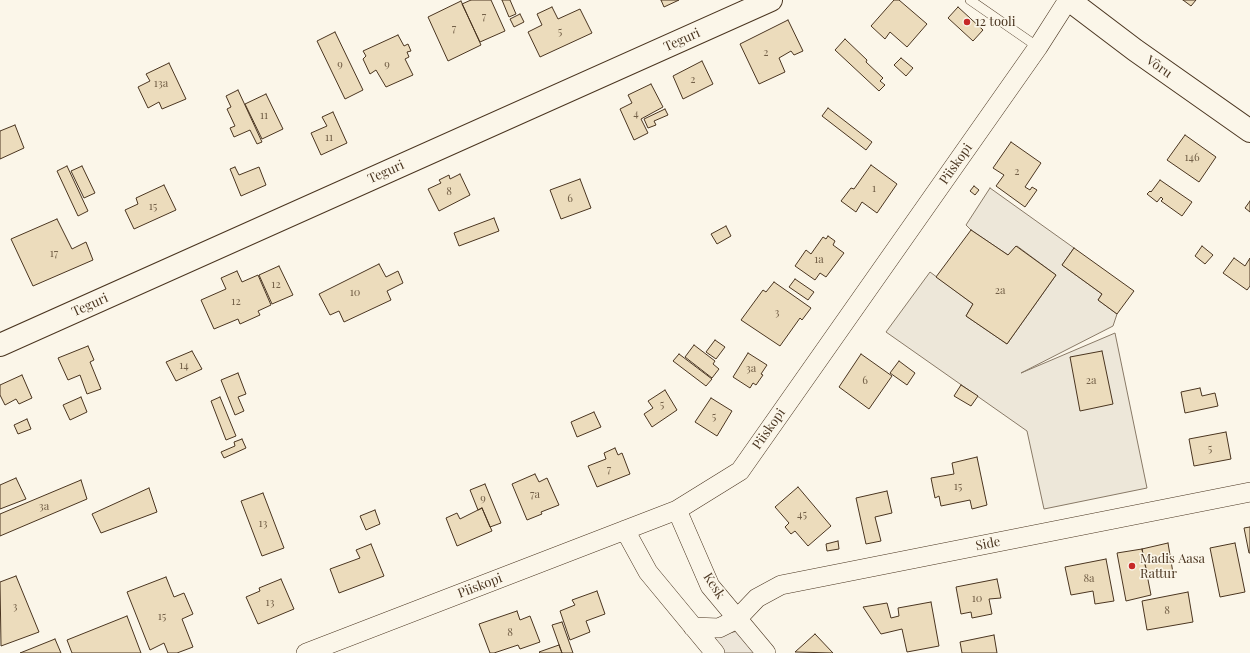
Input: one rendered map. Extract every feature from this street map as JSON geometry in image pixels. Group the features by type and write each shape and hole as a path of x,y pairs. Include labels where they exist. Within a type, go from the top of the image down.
{"street":[{"name":"Teguri","path":"0,345 772,0"},
{"name":"Piiskopi","path":"306,653 677,510 740,471 1038,47 1068,0"},
{"name":"Võru","path":"1068,0 1135,50 1250,131"},
{"name":"Side","path":"693,627 719,628 737,619 757,598 781,585 1250,492"},
{"name":"Kesk","path":"677,510 710,586 766,653"},
{"path":"625,530 648,572 715,653"}],"lane":[{"path":"970,0 1038,47"}],"shaded area":[{"path":"990,188 1074,248 1062,265 1102,294 1098,300 1117,314 1113,326 1021,373 1115,333 1147,488 1044,509 1027,431 886,332 930,272 973,304 966,316 1007,344 1056,275 1017,246 1008,255 966,225"},
{"path":"746,629 766,653 715,653 703,639"}],"building":[{"path":"471,0 491,0 505,31 480,42 462,4"},
{"path":"502,0 510,0 516,14 509,17"},
{"path":"661,0 679,0 664,7"},
{"path":"894,0 899,0 927,24 907,47 890,32 885,39 871,26"},
{"path":"1183,0 1196,0 1191,6"},
{"path":"461,1 481,45 448,61 428,17"},
{"path":"552,7 558,19 580,9 592,33 540,57 528,32 542,25 537,14"},
{"path":"958,7 983,30 973,41 948,18"},
{"path":"520,14 524,22 514,27 510,19"},
{"path":"788,20 803,51 794,55 791,51 779,58 785,72 759,84 740,44"},
{"path":"335,32 363,90 345,99 317,41"},
{"path":"398,35 404,46 408,44 411,51 407,52 409,57 405,59 413,75 386,87 376,70 370,74 363,59 366,56 363,51"},
{"path":"845,39 883,78 880,81 885,85 879,91 835,50"},
{"path":"901,58 913,68 906,76 894,65"},
{"path":"702,61 713,84 683,99 673,76"},
{"path":"169,63 186,99 162,109 159,102 148,108 138,87 150,81 146,74"},
{"path":"651,84 663,107 641,119 648,133 634,140 620,109 632,103 628,95"},
{"path":"238,90 262,142 257,144 250,130 234,137 230,128 235,126 227,109 231,107 226,96"},
{"path":"266,94 283,129 262,139 245,104"},
{"path":"828,108 872,142 866,150 822,116"},
{"path":"665,109 668,115 654,121 656,125 648,128 644,119"},
{"path":"333,112 347,143 321,155 311,133 327,126 322,117"},
{"path":"15,125 24,148 0,159 0,131"},
{"path":"1185,135 1216,157 1199,182 1167,160"},
{"path":"1011,142 1041,163 1025,187 1030,190 1032,187 1037,190 1025,207 996,186 1004,175 993,168"},
{"path":"871,165 897,184 877,213 862,202 856,212 841,201 851,188 854,189"},
{"path":"67,166 88,211 78,216 57,171"},
{"path":"82,166 95,193 84,198 71,171"},
{"path":"235,167 239,175 259,167 266,185 241,196 230,169"},
{"path":"460,174 470,195 439,211 428,189 441,183 439,180 449,175 450,179"},
{"path":"580,179 591,208 561,219 550,190"},
{"path":"1160,180 1192,202 1182,216 1161,201 1163,199 1161,197 1157,202 1147,194 1150,191 1151,192"},
{"path":"164,185 176,210 134,229 125,210 138,204 136,198"},
{"path":"974,186 979,190 975,195 970,191"},
{"path":"1250,201 1250,212 1245,208"},
{"path":"494,218 499,231 459,246 454,233"},
{"path":"57,219 72,249 86,242 93,260 33,286 11,239"},
{"path":"726,226 731,236 717,244 711,234"},
{"path":"971,230 1008,255 1016,246 1056,275 1007,344 966,316 973,304 936,277"},
{"path":"828,236 835,241 833,245 844,253 826,277 820,273 815,280 795,266 806,250 811,254 823,237 826,239"},
{"path":"1202,246 1213,255 1205,264 1195,256"},
{"path":"1074,248 1134,291 1117,314 1098,300 1102,294 1062,265"},
{"path":"1234,258 1245,266 1250,258 1250,286 1247,290 1223,273"},
{"path":"379,264 386,277 398,271 403,283 387,291 391,300 344,322 339,311 330,315 319,294"},
{"path":"279,266 293,295 272,304 259,275"},
{"path":"237,271 242,282 258,275 271,305 258,311 260,315 240,324 238,319 214,329 201,300 226,289 221,278"},
{"path":"795,279 814,292 808,300 789,287"},
{"path":"774,282 811,308 802,320 800,318 780,346 741,320 763,290 766,292"},
{"path":"715,340 725,347 716,359 706,352"},
{"path":"694,345 715,361 713,364 719,369 712,378 685,357"},
{"path":"88,346 94,360 90,362 101,389 87,394 80,375 68,380 58,358"},
{"path":"192,351 202,369 176,381 166,362"},
{"path":"1102,351 1113,404 1080,411 1070,357"},
{"path":"748,353 767,365 761,374 763,375 756,385 753,383 750,388 733,377"},
{"path":"679,354 712,379 706,386 673,361"},
{"path":"861,354 892,376 869,409 839,387"},
{"path":"899,361 915,373 907,385 890,373"},
{"path":"238,373 246,394 238,397 244,411 235,415 221,380"},
{"path":"22,375 32,398 19,404 16,399 5,405 0,395 0,385"},
{"path":"961,385 978,396 971,406 954,396"},
{"path":"1200,388 1202,396 1215,393 1218,406 1185,413 1181,392"},
{"path":"665,390 677,410 652,427 644,414 653,408 648,401"},
{"path":"81,397 87,412 70,420 63,405"},
{"path":"220,397 236,436 226,440 211,401"},
{"path":"711,398 732,411 717,436 695,422"},
{"path":"594,412 601,427 577,437 571,422"},
{"path":"27,419 31,429 18,434 14,425"},
{"path":"1226,432 1231,459 1194,466 1189,439"},
{"path":"242,439 246,448 224,458 221,452 235,446 234,442"},
{"path":"615,448 618,455 622,453 630,474 597,487 588,466 606,459 604,453"},
{"path":"977,457 987,505 972,509 970,500 941,506 939,496 935,498 931,478 954,474 952,463"},
{"path":"535,474 539,482 547,478 559,505 541,512 542,514 527,520 512,484"},
{"path":"16,478 26,499 0,509 0,485"},
{"path":"81,480 87,499 0,536 0,514"},
{"path":"485,484 501,523 490,527 482,508 478,510 470,490"},
{"path":"798,487 831,526 808,546 795,531 791,534 785,527 789,523 775,507"},
{"path":"149,488 157,512 101,533 92,514"},
{"path":"887,491 892,513 875,517 881,541 866,544 856,498"},
{"path":"263,493 284,548 262,556 241,501"},
{"path":"482,508 492,531 457,546 446,518 457,513 460,519"},
{"path":"375,510 380,524 366,530 360,516"},
{"path":"1250,527 1250,553 1249,553 1244,528"},
{"path":"838,541 839,549 827,551 826,544"},
{"path":"1168,543 1173,573 1148,578 1142,549"},
{"path":"1235,543 1245,592 1220,597 1210,548"},
{"path":"371,544 384,576 339,593 330,569 360,558 356,550"},
{"name":"Madis Aasa Rattur","path":"1142,549 1151,595 1126,601 1117,553"},
{"path":"1106,559 1114,601 1095,604 1093,591 1071,595 1065,567"},
{"path":"16,576 39,632 1,646 0,582"},
{"path":"166,577 174,597 184,593 193,614 182,619 193,647 177,653 168,653 164,643 150,650 127,592"},
{"path":"281,579 294,609 258,624 246,597 260,591 259,588"},
{"path":"997,579 1001,598 989,599 992,614 972,618 971,612 961,614 956,587"},
{"path":"597,591 605,614 586,621 590,632 570,640 560,611 575,605 572,600"},
{"path":"1188,592 1193,622 1147,630 1142,601"},
{"path":"931,602 939,646 907,652 902,629 881,634 863,607 887,603 891,618 899,616 898,608"},
{"path":"517,611 520,620 530,616 540,642 520,649 518,645 490,653 479,624"},
{"path":"127,616 141,653 72,653 67,640"},
{"path":"562,622 573,653 562,653 552,625"},
{"path":"815,634 833,653 795,652"},
{"path":"994,635 997,653 962,653 960,642"},
{"path":"55,639 61,653 20,653"},
{"path":"559,645 562,653 539,652"}],"place":[{"name":"12 tooli","path":"967,22"},
{"name":"Madis Aasa Rattur","path":"1132,566"}]}
